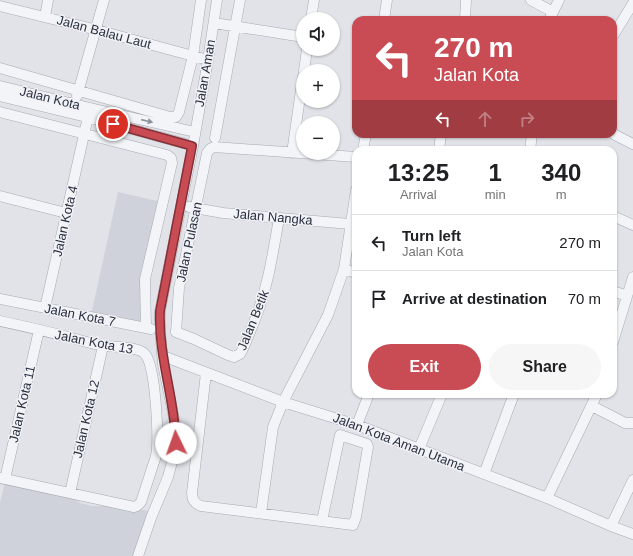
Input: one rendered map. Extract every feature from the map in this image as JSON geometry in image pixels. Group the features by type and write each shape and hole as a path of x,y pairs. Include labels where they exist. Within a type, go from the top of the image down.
{"street":[{"path":"45,17 48,0"},
{"path":"74,109 104,0"},
{"path":"0,68 173,117 176,116 179,112 192,56 201,0"},
{"name":"Jalan Aman","path":"138,556 151,518 168,477 175,451 176,428 163,356 160,311 195,132 217,0"},
{"path":"216,138 240,0"},
{"path":"312,12 314,0"},
{"path":"385,16 387,0"},
{"path":"465,16 466,0"},
{"path":"531,0 551,16 559,0"},
{"path":"617,30 633,4"},
{"name":"Jalan Balau Laut","path":"0,6 208,60"},
{"path":"214,23 296,36"},
{"name":"Jalan Kota","path":"0,86 192,146"},
{"name":"Jalan Kota","path":"0,96 74,109"},
{"path":"298,108 292,153 352,157"},
{"path":"0,112 170,156 172,160 146,279 146,328"},
{"name":"Jalan Kota","path":"89,113 195,132"},
{"name":"Jalan Kota 4","path":"45,308 89,113"},
{"path":"617,136 633,144"},
{"name":"Jalan Pulasan","path":"176,332 179,288 207,153 214,147 292,153"},
{"path":"0,196 66,213"},
{"name":"Jalan Nangka","path":"181,205 223,213 350,224"},
{"path":"261,513 272,432 283,402 324,325 344,269 352,213"},
{"name":"Jalan Betik","path":"176,332 194,338 228,355 234,357 240,354 266,290 279,218"},
{"path":"617,218 633,224"},
{"path":"344,269 352,272"},
{"path":"617,329 633,277"},
{"path":"617,292 627,296"},
{"name":"Jalan Kota 7","path":"0,299 146,328 160,329"},
{"name":"Jalan Kota 13","path":"0,321 103,346 136,349 145,354 149,363 153,378 158,449 141,502 137,506 131,507 70,493"},
{"name":"Jalan Kota 11","path":"2,478 39,330"},
{"name":"Jalan Kota 12","path":"70,493 103,346"},
{"name":"Jalan Kota Aman Utama","path":"163,356 283,402 357,425 547,498 633,534"},
{"path":"206,373 192,493 195,503 201,506 353,525 355,522 368,447 367,444 340,435 322,521"},
{"path":"357,425 367,398"},
{"path":"419,449 440,398"},
{"path":"484,474 512,398"},
{"path":"547,498 595,398"},
{"path":"592,406 625,423 633,423"},
{"path":"2,478 70,493"},
{"path":"611,526 633,480"}],"shaded area":[{"path":"118,192 166,203 148,279 149,331 90,320"},
{"path":"6,478 71,497 80,503 92,506 118,506 149,511 133,556 0,556 0,503"}],"route":[{"path":"113,124 192,146 163,290 159,322 163,364 176,428 176,443"}]}
